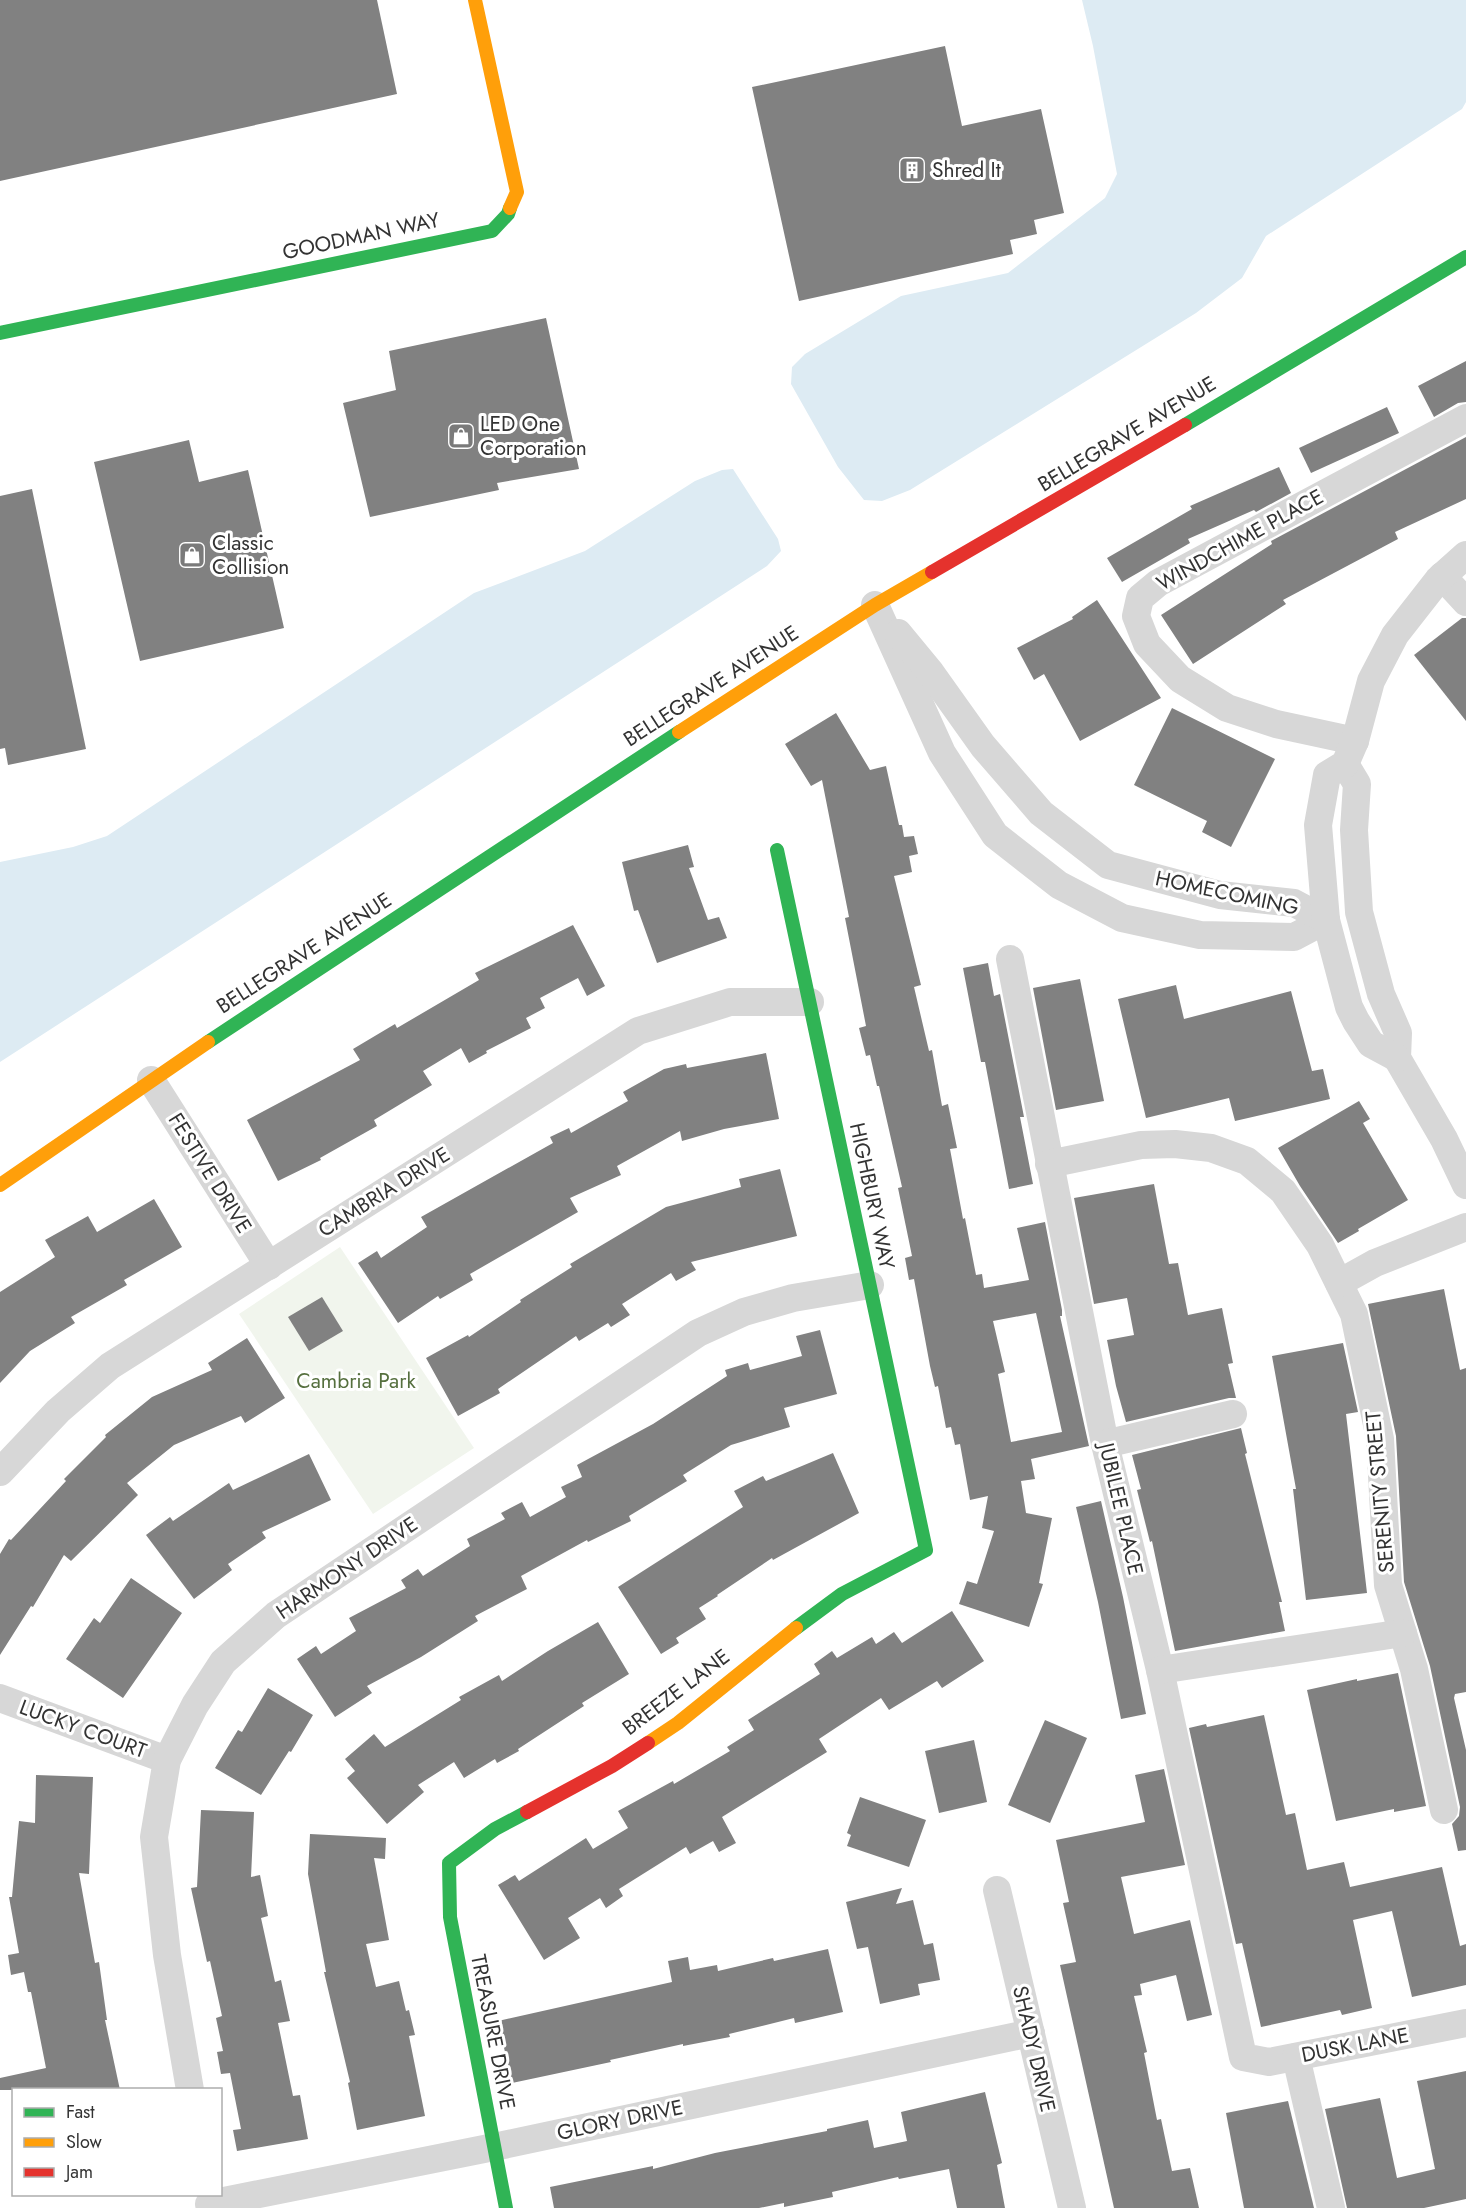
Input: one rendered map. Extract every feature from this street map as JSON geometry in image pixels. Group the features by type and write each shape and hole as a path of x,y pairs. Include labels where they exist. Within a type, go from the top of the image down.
{"street":[{"name":"GOODMAN WAY","path":"0,333 492,231 508,214 517,192 475,0"},
{"name":"BELLEGRAVE AVENUE","path":"0,1185 151,1080 627,765 875,605 1113,468 1466,257"},
{"name":"WINDCHIME PLACE","path":"1350,753 1276,724 1227,708 1180,679 1147,645 1136,616 1140,598 1158,583 1466,418"},
{"path":"1466,555 1442,576 1395,635 1371,681 1350,753 1327,776 1318,825 1326,920 1349,1007 1371,1044 1397,1058 1444,1139 1466,1185"},
{"path":"1442,576 1466,602"},
{"name":"HOMECOMING","path":"875,605 931,673 983,746 1041,813 1108,865 1220,896 1294,903 1326,920"},
{"name":"HOMECOMING","path":"875,605 942,753 995,835 1059,885 1122,918 1200,935 1294,937 1326,920"},
{"path":"1350,753 1357,784 1354,830 1359,912 1381,994 1398,1033 1397,1058"},
{"name":"HIGHBURY WAY","path":"777,850 926,1550"},
{"path":"1083,898 1105,861"},
{"name":"JUBILEE PLACE","path":"1010,959 1105,1444 1160,1670 1243,2057"},
{"name":"CAMBRIA DRIVE","path":"0,1472 58,1411 111,1366 638,1031 730,1002 810,1002"},
{"name":"FESTIVE DRIVE","path":"151,1080 269,1266"},
{"name":"SERENITY STREET","path":"1049,1164 1142,1145 1175,1144 1211,1148 1247,1161 1283,1191 1320,1245 1354,1314 1380,1439 1388,1585 1414,1669 1444,1810"},
{"path":"1339,1283 1375,1263 1466,1227"},
{"name":"HARMONY DRIVE","path":"190,2088 167,1955 154,1837 167,1760 195,1705 223,1662 276,1615 698,1333 744,1312 793,1298 870,1285"},
{"path":"1105,1444 1233,1414"},
{"name":"BREEZE LANE","path":"449,1863 495,1829 612,1766 678,1723 772,1645 842,1594 926,1550"},
{"path":"1160,1670 1403,1633"},
{"name":"LUCKY COURT","path":"0,1698 167,1760"},
{"name":"TREASURE DRIVE","path":"449,1863 450,1917 506,2208"},
{"name":"SHADY DRIVE","path":"997,1890 1072,2208"},
{"name":"DUSK LANE","path":"1243,2057 1269,2062 1466,2023"},
{"name":"GLORY DRIVE","path":"209,2202 494,2147 1030,2033"},
{"path":"1296,2057 1331,2208"}],"green space":[{"name":"Cambria Park","path":"340,1247 474,1448 373,1514 239,1314"}],"shaded area":[{"path":"1082,0 1466,0 1466,102 1462,109 1266,236 1242,278 1196,313 910,490 882,501 864,500 838,467 791,384 792,367 805,354 901,296 1008,273 1105,198 1117,174"},
{"path":"733,469 778,539 781,551 767,566 0,1062 0,862 73,847 107,836 474,593 585,551 695,481 722,470"}],"building":[{"path":"0,0 377,0 397,94 0,181"},
{"name":"Shred It","path":"945,46 962,126 1041,109 1064,213 1034,220 1037,234 1010,240 1013,254 799,301 752,87"},
{"name":"LED One Corporation","path":"546,318 579,469 497,483 499,490 370,517 343,403 396,390 389,351"},
{"path":"1466,361 1466,402 1458,403 1434,417 1418,386"},
{"path":"1387,407 1399,433 1311,473 1299,448"},
{"path":"1466,437 1466,499 1395,532 1398,539 1283,600 1286,604 1193,664 1161,615 1272,544 1271,541"},
{"name":"Classic Collision","path":"189,440 199,482 248,470 284,628 140,661 94,462"},
{"path":"1279,467 1291,493 1256,512 1254,510 1188,539 1190,543 1122,582 1107,558 1192,509 1190,506"},
{"path":"32,489 86,749 8,765 5,748 0,749 0,496"},
{"path":"1097,600 1161,698 1080,741 1044,674 1034,680 1017,648 1073,619 1072,617"},
{"path":"1462,618 1466,618 1466,721 1414,655"},
{"path":"1172,708 1275,759 1231,847 1202,832 1207,821 1134,785"},
{"path":"836,713 870,770 886,766 899,825 902,825 904,837 914,836 918,854 909,856 912,872 894,876 921,985 914,987 929,1051 932,1050 942,1106 948,1104 957,1148 950,1149 963,1219 965,1218 976,1275 982,1274 984,1288 1029,1280 1017,1228 1045,1222 1062,1310 1062,1316 1060,1316 1089,1446 1031,1459 1035,1479 1021,1481 1026,1513 1052,1518 1039,1583 1043,1584 1029,1627 959,1604 967,1581 977,1584 994,1531 982,1528 988,1496 970,1500 960,1444 955,1445 951,1427 946,1428 938,1386 935,1387 930,1366 914,1279 909,1280 905,1258 912,1256 898,1188 902,1187 879,1086 877,1086 870,1055 866,1056 859,1028 866,1026 845,918 849,917 822,780 811,786 785,744","holes":["1036,1313 1062,1432 1011,1442 998,1374 1005,1372 993,1321"]},
{"path":"688,845 694,867 689,868 708,920 719,917 727,938 657,963 638,910 634,911 622,862"},
{"path":"573,925 605,986 587,996 578,978 540,998 545,1008 526,1018 531,1028 486,1051 487,1053 469,1063 461,1048 423,1071 432,1085 374,1120 377,1126 320,1158 321,1160 278,1181 247,1120 360,1060 353,1049 395,1024 397,1028 479,980 475,973"},
{"path":"988,963 994,996 1000,994 1024,1117 1020,1117 1033,1184 1009,1189 985,1062 981,1062 963,968"},
{"path":"1080,979 1104,1101 1056,1110 1033,988"},
{"path":"1176,985 1184,1019 1291,991 1312,1071 1323,1069 1330,1099 1235,1121 1229,1098 1146,1118 1118,999"},
{"path":"766,1053 779,1119 724,1129 682,1141 680,1131 617,1166 621,1175 570,1198 578,1212 470,1274 473,1280 440,1299 438,1296 398,1323 358,1263 377,1251 381,1258 427,1227 421,1217 553,1143 550,1137 569,1128 571,1133 628,1101 623,1092 664,1069 686,1064 687,1068"},
{"path":"1359,1101 1370,1119 1363,1123 1408,1200 1338,1243 1278,1148"},
{"path":"780,1169 797,1236 691,1262 696,1270 676,1281 671,1273 622,1304 630,1315 611,1327 608,1323 579,1341 576,1336 498,1389 500,1393 458,1416 426,1358 468,1335 469,1337 521,1302 520,1300 572,1267 570,1264 666,1207 741,1187 739,1179"},
{"path":"1154,1184 1169,1264 1178,1263 1188,1315 1222,1308 1233,1363 1228,1364 1236,1398 1126,1422 1107,1340 1134,1335 1127,1298 1094,1304 1074,1198"},
{"path":"154,1199 182,1247 124,1280 127,1285 71,1317 75,1323 30,1351 0,1383 0,1292 55,1257 45,1240 88,1216 97,1232"},
{"path":"1444,1289 1460,1370 1466,1368 1466,1692 1455,1694 1454,1698 1466,1750 1466,1850 1458,1851 1452,1824 1459,1816 1460,1807 1430,1666 1404,1582 1396,1436 1368,1304"},
{"path":"322,1297 343,1331 309,1351 288,1317"},
{"path":"820,1330 837,1394 784,1408 790,1427 731,1445 683,1475 687,1481 629,1516 631,1521 588,1542 587,1540 521,1576 527,1589 475,1616 478,1621 421,1657 367,1686 372,1693 335,1717 297,1659 316,1646 321,1654 356,1631 349,1618 406,1588 401,1580 418,1569 423,1576 470,1546 467,1539 505,1519 501,1513 522,1502 530,1517 566,1497 561,1487 582,1477 577,1465 653,1424 727,1376 725,1370 748,1363 750,1370 802,1356 796,1336"},
{"path":"247,1338 285,1398 245,1423 241,1416 174,1445 127,1483 138,1495 71,1561 64,1555 33,1607 31,1606 0,1655 0,1554 9,1539 11,1540 66,1481 64,1479 106,1437 105,1435 152,1397 212,1370 208,1363"},
{"path":"1343,1343 1358,1412 1346,1414 1367,1593 1306,1600 1293,1489 1296,1489 1272,1356"},
{"path":"1241,1428 1247,1453 1245,1454 1282,1602 1279,1602 1285,1631 1175,1651 1152,1541 1150,1542 1137,1490 1141,1489 1132,1455"},
{"path":"833,1453 859,1513 773,1560 772,1558 717,1595 699,1608 706,1619 676,1638 679,1643 661,1654 618,1587 743,1507 734,1491 763,1476 766,1481"},
{"path":"309,1454 331,1500 262,1532 266,1538 228,1564 232,1570 194,1599 146,1535 170,1517 173,1521 229,1483 233,1490"},
{"path":"1101,1501 1146,1714 1121,1719 1076,1507"},
{"path":"131,1578 182,1613 123,1698 66,1659 94,1618 100,1623"},
{"path":"952,1611 984,1661 942,1688 937,1681 889,1710 881,1698 819,1739 827,1752 722,1817 736,1843 719,1852 713,1841 690,1854 686,1847 619,1889 623,1896 606,1908 600,1898 568,1918 580,1938 544,1960 498,1885 515,1875 519,1881 586,1838 593,1849 628,1828 618,1811 673,1781 674,1784 730,1751 727,1747 754,1730 748,1720 820,1674 814,1664 832,1651 837,1658 872,1637 876,1644 894,1632 902,1643"},
{"path":"598,1622 629,1674 582,1703 584,1706 518,1749 519,1751 497,1763 495,1759 464,1778 454,1762 418,1785 424,1792 387,1824 347,1778 355,1771 345,1759 374,1734 385,1747 461,1700 459,1697 499,1675 502,1681"},
{"path":"1398,1673 1426,1806 1394,1812 1394,1809 1336,1821 1307,1690"},
{"path":"268,1688 313,1715 261,1795 215,1768 238,1730 242,1732"},
{"path":"1264,1715 1286,1815 1295,1813 1307,1870 1344,1862 1350,1887 1442,1867 1460,1946 1466,1944 1466,1985 1412,1997 1392,1911 1353,1920 1372,2008 1342,2015 1340,2010 1261,2027 1242,1943 1236,1944 1189,1728 1206,1724 1207,1727"},
{"path":"1045,1720 1087,1738 1050,1823 1008,1805"},
{"path":"974,1740 987,1802 939,1813 925,1751"},
{"path":"1164,1769 1185,1865 1121,1877 1134,1934 1190,1920 1212,2015 1187,2021 1176,1975 1140,1984 1142,1995 1134,1996 1147,2052 1144,2053 1157,2120 1161,2119 1172,2171 1190,2168 1199,2208 1114,2208 1060,1965 1076,1962 1063,1903 1069,1902 1056,1840 1145,1822 1135,1775"},
{"path":"36,1775 93,1777 89,1874 79,1873 95,1963 99,1962 107,2020 105,2020 120,2088 0,2090 0,2078 46,2068 31,1992 28,1992 24,1972 11,1975 8,1955 19,1953 9,1897 12,1897 19,1821 35,1823"},
{"path":"860,1797 926,1820 909,1867 847,1846 851,1835 847,1833"},
{"path":"201,1810 254,1812 251,1877 260,1875 268,1916 261,1918 275,1982 281,1980 290,2021 278,2023 293,2096 300,2095 308,2139 237,2151 233,2130 241,2129 230,2073 221,2074 217,2052 223,2051 216,2018 222,2016 210,1961 207,1962 191,1888 197,1887"},
{"path":"310,1834 386,1838 385,1859 374,1858 389,1940 366,1944 376,1987 399,1981 406,2011 409,2010 415,2035 409,2036 425,2116 357,2130 348,2083 350,2082 324,1972 326,1972 308,1874"},
{"path":"902,1888 896,1904 913,1900 924,1945 933,1943 940,1980 918,1984 920,1995 880,2004 868,1947 857,1949 846,1902"},
{"path":"828,1949 843,2012 795,2023 794,2018 729,2034 730,2037 683,2046 683,2044 512,2083 498,2021 672,1982 668,1961 688,1957 690,1970 717,1965 718,1971 773,1958 774,1961"},
{"path":"1466,2071 1466,2199 1424,2208 1347,2208 1325,2109 1380,2098 1397,2178 1435,2169 1417,2081"},
{"path":"985,2092 1002,2163 997,2165 1005,2208 957,2208 949,2169 899,2179 898,2177 832,2192 833,2197 784,2207 784,2203 759,2208 554,2208 550,2187 653,2166 653,2169 715,2153 827,2131 827,2129 868,2120 874,2148 907,2141 901,2112"},
{"path":"1288,2101 1314,2208 1244,2208 1226,2113"}],"traffic: fast":[{"path":"0,333 492,231 508,214 510,208"},
{"path":"1185,425 1466,257"},
{"path":"208,1042 679,732"},
{"path":"777,850 926,1550 842,1594 796,1628"},
{"path":"506,2208 450,1917 449,1863 495,1829 527,1812"}],"traffic: slow":[{"path":"475,0 517,192 510,208"},
{"path":"679,732 875,605 932,572"},
{"path":"0,1185 208,1042"},
{"path":"648,1743 678,1723 796,1628"}],"traffic: jam":[{"path":"932,572 1185,425"},
{"path":"527,1812 612,1766 648,1743"}],"place":[{"name":"Shred It","path":"912,170"},
{"name":"LED One Corporation","path":"461,436"},
{"name":"Classic Collision","path":"192,555"}]}
